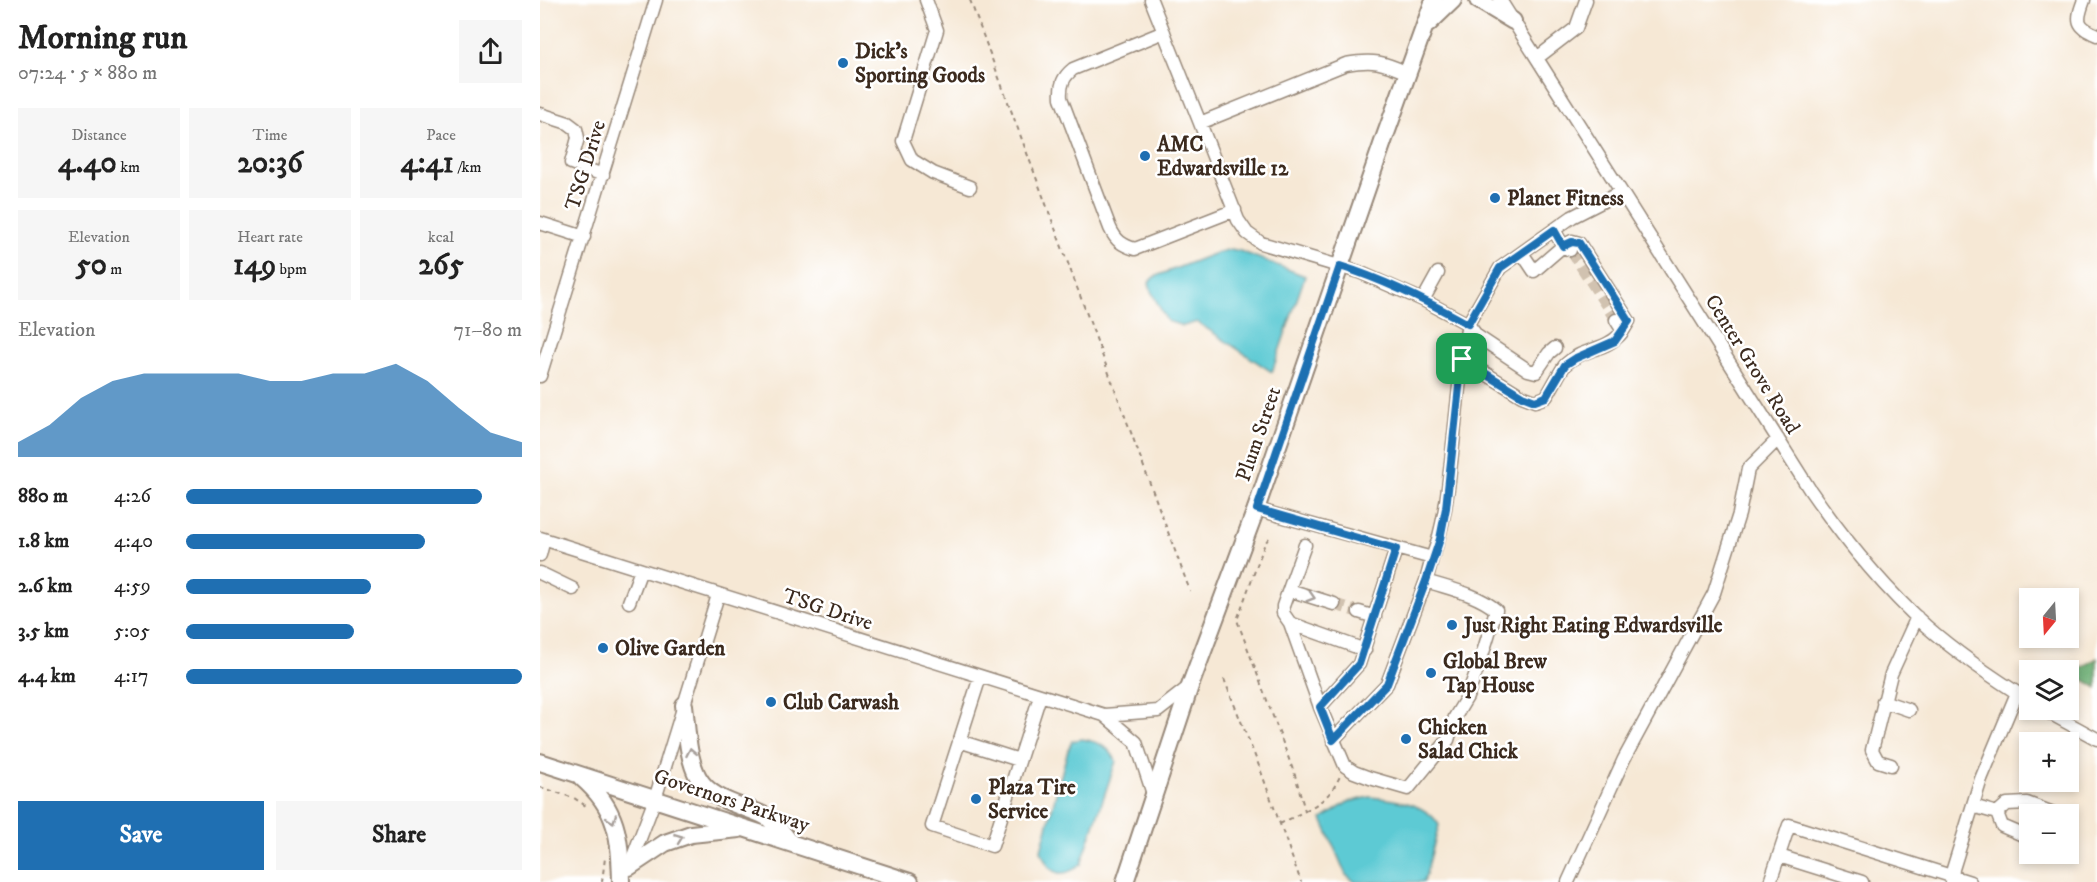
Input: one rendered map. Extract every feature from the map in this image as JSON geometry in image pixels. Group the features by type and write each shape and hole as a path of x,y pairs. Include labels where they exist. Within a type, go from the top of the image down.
{"main road":[{"path":"1428,11 1453,0"},
{"path":"1478,0 1505,7"},
{"name":"Plum Street","path":"1125,882 1190,686 1257,509 1428,11"},
{"path":"684,705 691,755 698,777 708,789 729,801 768,817 791,843"},
{"name":"Governors Parkway","path":"540,762 910,882"},
{"path":"577,774 597,791 609,809 617,831 624,877"},
{"path":"624,877 665,843 691,834 746,828"}],"street":[{"name":"TSG Drive","path":"540,375 656,0"},
{"path":"926,0 937,30 903,141 912,160 933,173 970,187"},
{"path":"1151,0 1235,210 1247,232 1261,243 1359,272 1424,300 1468,324 1477,336 1527,370 1536,372 1555,348"},
{"path":"1537,58 1576,28 1586,0"},
{"path":"2084,0 2078,15 2079,21 2083,29 2097,35"},
{"name":"Center Grove Road","path":"1505,7 1830,519 1868,565 1917,617 1954,649 2017,693"},
{"path":"1164,32 1072,69 1065,75 1060,88 1061,98 1110,228 1115,239 1135,249 1235,210"},
{"path":"1200,123 1346,64 1368,60 1385,63 1408,73"},
{"path":"540,114 568,123 576,129 578,138 571,164 603,175"},
{"path":"1333,740 1387,684 1440,539 1446,508 1462,359 1468,324 1500,268 1572,217 1621,192"},
{"path":"543,222 584,237"},
{"path":"1554,230 1567,248"},
{"path":"1462,359 1522,396 1535,401 1546,397 1565,365 1615,341 1629,321 1579,243 1572,242 1534,271 1522,253"},
{"path":"1424,300 1438,273"},
{"path":"1616,320 1623,331"},
{"path":"1568,882 1624,759 1714,592 1739,514 1748,469 1778,439"},
{"path":"1257,509 1432,558"},
{"name":"TSG Drive","path":"542,539 1104,715 1158,711 1190,686"},
{"path":"540,555 542,539"},
{"path":"1305,545 1283,606 1283,613 1290,623 1333,740 1345,766 1354,772 1408,789 1449,740 1455,717 1467,697 1496,610 1487,603 1426,581"},
{"path":"1320,707 1359,664 1396,549"},
{"path":"629,602 641,570"},
{"path":"540,573 573,589"},
{"path":"1289,590 1334,604"},
{"path":"624,877 655,799 718,595"},
{"path":"1359,612 1375,617"},
{"path":"1892,765 1878,761 1872,750 1891,674 1917,617"},
{"path":"1290,623 1365,650"},
{"path":"980,677 932,826 992,846 1040,696"},
{"path":"1952,879 1953,869 1981,779 2017,693"},
{"path":"1883,701 1909,710"},
{"name":"TSG Drive","path":"1104,715 1136,742 1153,794"},
{"path":"2062,720 2097,739"},
{"path":"959,741 1019,760"},
{"path":"1997,813 2007,804 2030,804"},
{"path":"1973,806 1997,813"},
{"path":"1997,813 2002,826 2019,833"},
{"path":"1770,882 1789,825 1952,879 1970,882"},
{"path":"1779,855 1862,882"}],"path":[{"path":"970,0 1190,591"},
{"path":"1269,538 1265,543 1238,620 1296,778 1305,811"},
{"path":"1224,679 1259,766 1301,882"},
{"path":"1280,824 1319,804 1333,792 1345,766"},
{"path":"540,787 574,798 590,809"},
{"path":"602,882 605,856"}],"green space":[{"path":"2097,658 2097,688 2079,677 2079,669"}],"water":[{"path":"1231,249 1305,276 1272,372 1197,322 1183,326 1167,321 1151,291 1149,282 1154,277"},
{"path":"1082,739 1102,746 1116,761 1081,864 1061,873 1051,869 1041,850 1067,753 1072,741"},
{"path":"1370,797 1399,801 1418,807 1439,825 1424,882 1355,882 1346,875 1322,819 1348,802"}],"tunnel":[{"path":"1571,250 1616,320"},
{"path":"1334,604 1359,612"}],"place":[{"name":"Dick's Sporting Goods","path":"843,63"},
{"name":"AMC Edwardsville 12","path":"1145,156"},
{"name":"Planet Fitness","path":"1495,198"},
{"name":"Just Right Eating Edwardsville","path":"1452,625"},
{"name":"Olive Garden","path":"603,648"},
{"name":"Global Brew Tap House","path":"1431,673"},
{"name":"Club Carwash","path":"771,702"},
{"name":"Chicken Salad Chick","path":"1406,739"},
{"name":"Plaza Tire Service","path":"976,799"}],"route":[{"path":"1554,230 1563,246 1572,242 1579,243 1629,321 1615,341 1565,365 1546,397 1535,401 1522,396 1462,359 1446,508 1440,539 1426,581 1387,684 1333,740 1320,707 1359,664 1396,549 1257,509 1340,266 1424,300 1468,324 1500,268 1554,230"}]}
